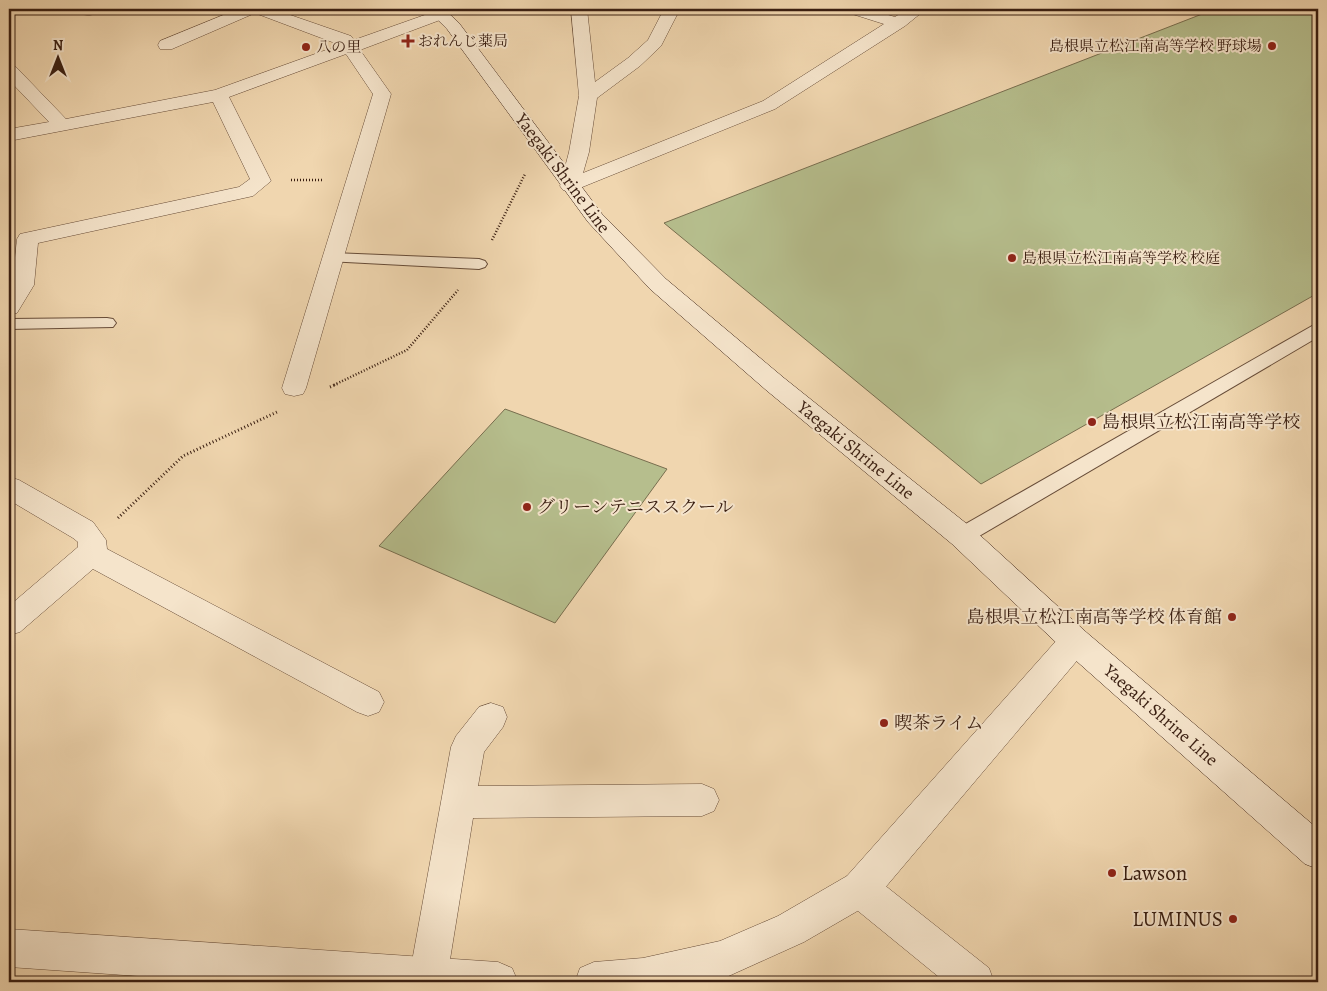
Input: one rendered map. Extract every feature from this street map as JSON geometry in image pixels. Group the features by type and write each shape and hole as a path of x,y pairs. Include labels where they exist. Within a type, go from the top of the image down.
{"street":[{"path":"166,45 251,9"},
{"path":"259,9 344,40 382,94 294,388"},
{"path":"570,186 579,152 588,96 579,9"},
{"path":"588,96 634,62 655,42 672,9"},
{"path":"852,9 898,23"},
{"path":"570,186 769,105 918,9"},
{"path":"9,135 219,95 349,47 439,11"},
{"name":"Yaegaki Shrine Line","path":"439,11 570,186 618,244 658,284 783,390 962,536 1075,641 1318,852"},
{"path":"9,70 61,124"},
{"path":"9,308 23,285 19,241 246,192 261,180 219,95"},
{"path":"9,487 83,530 92,540 93,548 90,554 9,623"},
{"path":"90,554 368,702"},
{"path":"594,982 643,977 722,960 791,929 860,889 1075,641"},
{"path":"428,978 468,747 491,717"},
{"path":"459,802 702,800"},
{"path":"860,889 975,982"},
{"path":"9,948 498,982"}],"lane":[{"path":"332,258 479,264"},
{"path":"9,324 107,322"},
{"path":"962,536 1318,330"}],"path":[{"path":"261,180 356,179"}],"green space":[{"name":"島根県立松江南高等学校 校庭","path":"1215,9 1318,9 1318,293 981,484 664,223"},
{"name":"グリーンテニススクール","path":"505,409 667,469 555,623 379,546"}],"place":[{"name":"おれんじ薬局","path":"408,41"},
{"name":"島根県立松江南高等学校 野球場","path":"1272,46"},
{"name":"八の里","path":"306,47"},
{"name":"島根県立松江南高等学校 校庭","path":"1012,258"},
{"name":"島根県立松江南高等学校","path":"1092,422"},
{"name":"グリーンテニススクール","path":"527,507"},
{"name":"島根県立松江南高等学校 体育館","path":"1232,617"},
{"name":"喫茶ライム","path":"884,723"},
{"name":"Lawson","path":"1112,873"},
{"name":"LUMINUS","path":"1233,919"}]}
